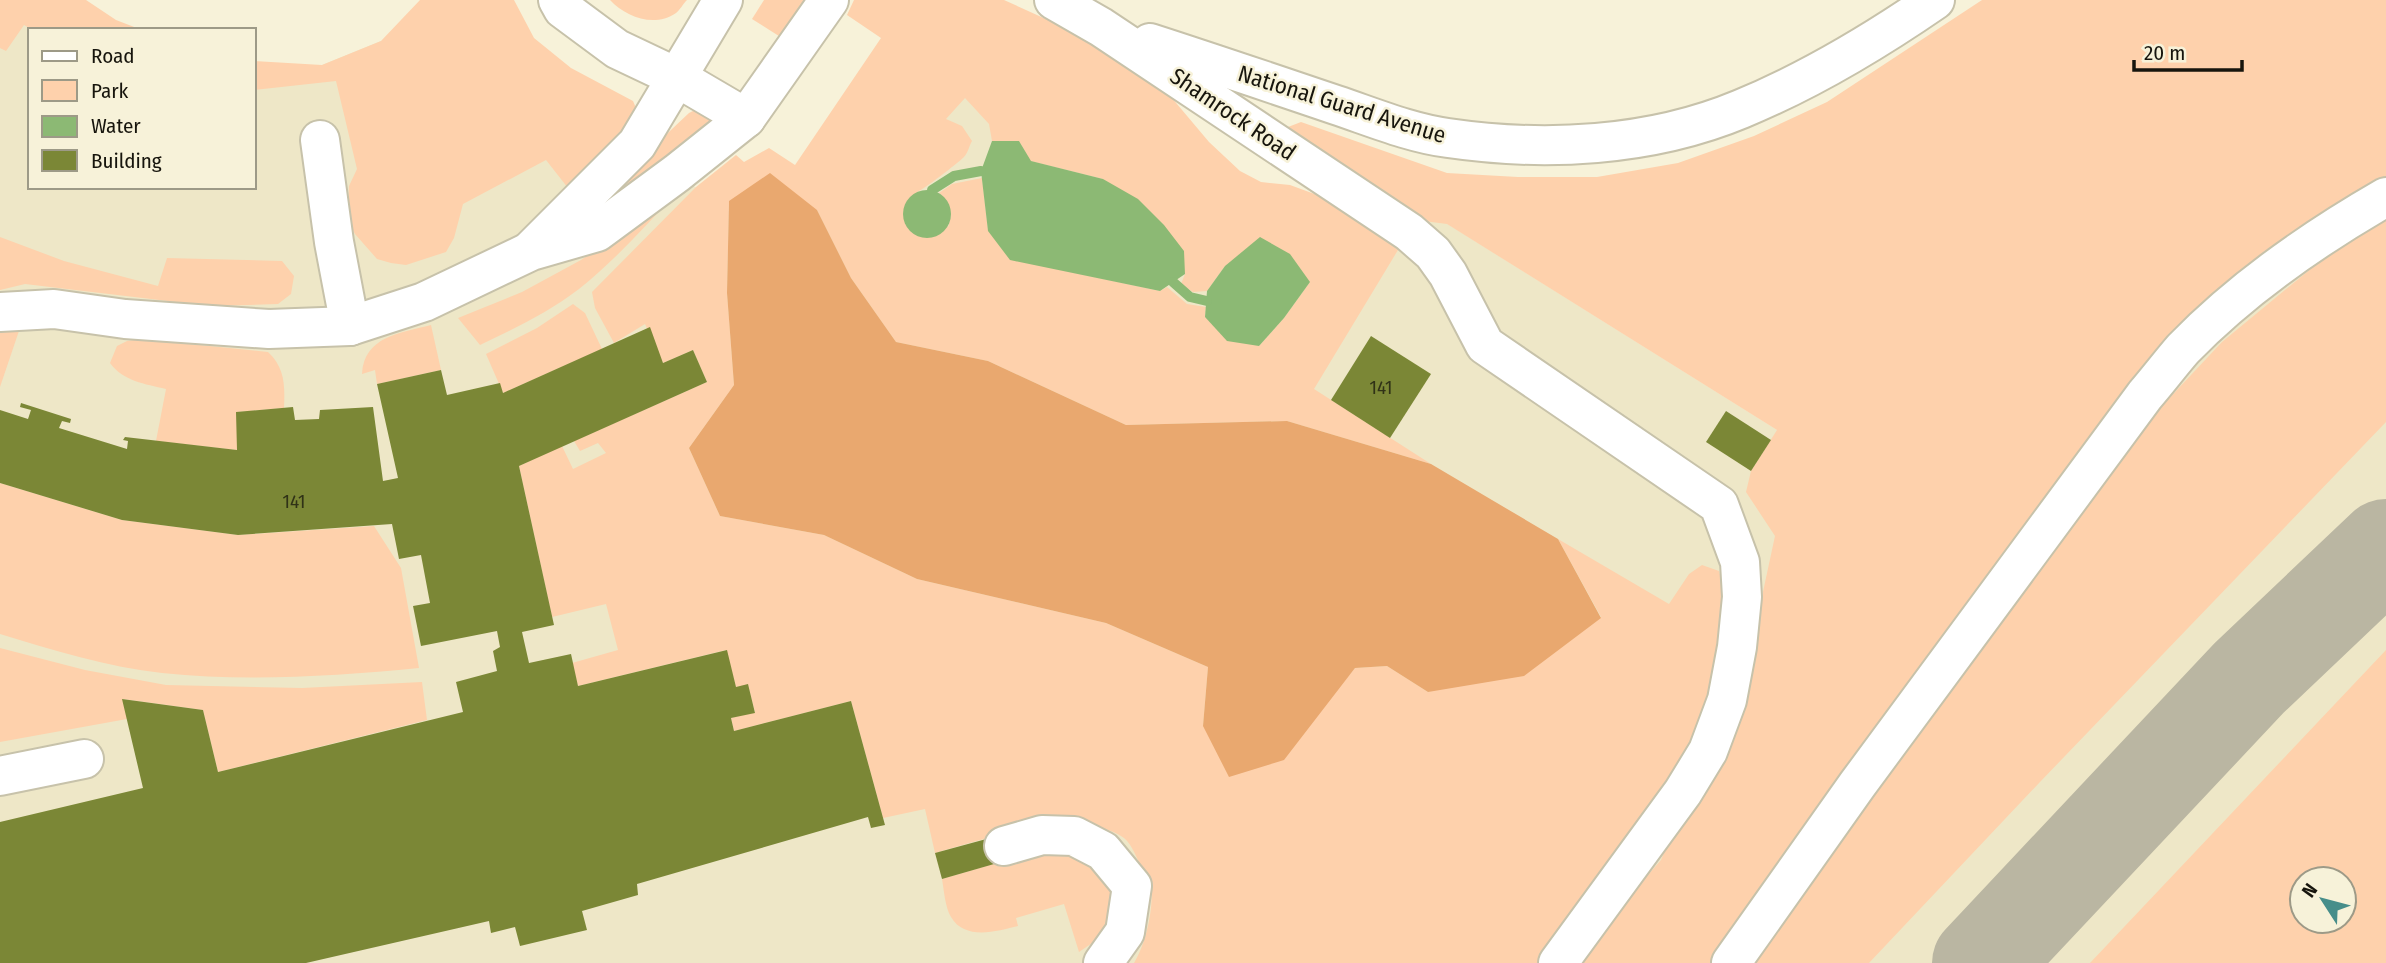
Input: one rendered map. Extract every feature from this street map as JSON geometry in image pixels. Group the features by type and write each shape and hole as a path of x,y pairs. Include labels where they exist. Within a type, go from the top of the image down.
{"street":[{"path":"558,0 563,9 617,49 676,78 746,118"},
{"path":"531,251 637,144 723,0"},
{"path":"0,312 54,309 125,319 270,329 349,326 424,302 531,251 597,232 677,173 746,118 829,0"},
{"name":"Shamrock Road","path":"1054,0 1101,27 1409,232 1433,253 1448,274 1485,345 1719,505 1740,562 1742,597 1737,647 1727,700 1708,751 1683,792 1558,963"},
{"name":"National Guard Avenue","path":"1101,27 1385,121 1446,138 1514,145 1599,144 1669,132 1739,110 1803,81 1892,29 1935,0"},
{"path":"320,140 349,326"},
{"path":"1731,963 1874,763 2145,395 2184,349 2256,282 2341,223 2386,197"},
{"path":"0,776 84,759"},
{"path":"1004,845 1042,835 1074,836 1104,851 1132,886 1125,932 1103,963"}],"shaded area":[{"path":"0,0 53,28 28,28 28,189 256,189 256,75 322,65 381,41 545,78 782,250 935,17 1238,191 1422,208 1835,466 2386,50 2386,963 0,963"},
{"path":"770,173 817,210 851,278 896,342 988,361 1126,425 1287,421 1431,464 1558,539 1601,618 1524,676 1428,692 1387,666 1355,668 1284,760 1229,777 1203,726 1208,667 1106,623 917,579 824,535 720,516 689,448 734,385 727,293 729,201"}],"green space":[{"path":"0,0 86,0 116,20 137,28 29,28 24,25 6,51 0,48"},
{"path":"420,0 514,0 534,38 571,68 633,101 639,115 568,188 546,160 463,204 454,238 446,252 406,265 377,259 355,234 347,220 349,186 357,169 336,81 256,90 256,61 322,65 381,41"},
{"path":"610,0 687,0 676,13 659,20 650,20 632,16"},
{"path":"764,0 805,0 782,38 752,19"},
{"path":"854,0 1004,0 1048,20 1161,85 1209,142 1240,171 1261,182 1290,185 1320,196 1401,245 1314,389 1431,464 1287,421 1126,425 988,361 896,342 851,278 817,210 729,201 727,293 734,385 689,448 720,516 824,535 917,579 1106,623 1208,667 1203,726 1335,692 1355,668 1387,666 1428,692 1601,617 1558,539 1669,604 1689,574 1702,565 1719,571 1723,586 1720,646 1709,702 1681,770 1537,963 1134,963 1148,925 1151,885 1124,838 1106,829 1083,825 1058,826 1004,834 935,853 925,809 883,818 851,701 734,731 731,718 755,712 748,685 736,687 726,650 578,686 572,663 618,650 606,604 552,617 519,466 562,446 573,469 606,453 598,443 580,451 574,441 707,382 693,350 663,363 645,324 614,343 595,308 592,292 696,187 736,155 744,162 769,148 795,165 881,38 847,15","holes":["965,98 989,124 992,141 1019,141 1030,161 1103,179 1185,274 1181,284 1193,292 1207,291 1225,266 1310,282 1284,318 1259,346 1205,317 1206,307 1187,304 1167,287 1160,291 1010,259 988,230 982,178 952,184 939,193 950,208 948,227 917,192 967,154 972,141 962,126 946,119"]},
{"path":"1982,0 2386,0 2386,182 2266,261 1712,963 1571,963 1661,860 1758,615 1775,536 1746,492 1751,471 1777,430 1447,224 1416,220 1289,138 1288,127 1301,122 1447,173 1518,177 1597,177 1678,163 1754,136 1827,102"},
{"path":"697,109 713,116 712,126 591,221 583,213 689,113"},
{"path":"675,194 605,267 579,289 543,313 480,345 458,318 522,292 581,260"},
{"path":"2386,217 2386,422 1869,963 1751,963 2055,551 2145,424 2222,342 2313,267"},
{"path":"0,237 64,261 158,286 167,258 282,261 294,276 291,294 278,304 210,306 25,284 0,290"},
{"path":"573,304 585,313 602,349 503,393 486,354 537,328"},
{"path":"22,322 0,387 0,324"},
{"path":"431,325 441,370 377,384 375,370 362,374 369,351 377,344 397,334"},
{"path":"141,339 268,352 278,364 283,377 284,408 237,412 237,450 156,441 166,389 128,378 110,363 117,346"},
{"path":"0,483 122,520 238,535 374,526 401,568 419,668 291,677 194,676 101,662 0,634"},
{"path":"0,648 85,670 166,685 302,688 422,682 427,720 218,772 203,710 123,699 127,719 0,742"},
{"path":"2386,650 2386,963 2090,963"},
{"path":"1074,851 1106,879 1113,900 1110,922 1098,939 1079,952 1064,904 1016,918 1018,926 991,932 964,929 951,917 942,879 1007,860 1007,855"}],"water":[{"path":"992,141 1019,141 1031,161 1103,179 1138,199 1164,225 1184,251 1185,274 1160,291 1010,260 988,231 981,171"},
{"path":"927,190 944,197 951,214 944,231 927,238 910,231 903,214 910,197"},
{"path":"1260,237 1290,254 1310,282 1284,318 1259,346 1227,341 1205,317 1207,291 1225,266"}],"building":[{"path":"650,327 663,363 693,350 707,382 519,466 554,625 522,632 529,663 571,654 578,686 727,650 736,687 748,684 755,713 731,718 734,731 851,701 885,825 871,828 868,817 637,884 638,895 582,911 587,930 520,946 515,927 491,933 489,921 306,963 0,963 0,822 143,788 122,699 203,710 218,772 463,712 456,682 497,671 493,651 500,647 497,631 421,646 413,606 430,603 421,555 399,559 392,524 238,535 122,520 0,483 0,410 28,419 31,410 20,407 21,403 71,419 70,423 62,421 59,428 127,449 128,441 123,440 125,437 237,450 236,412 293,407 295,420 319,419 320,410 373,407 383,481 398,478 377,384 441,370 447,395 500,383 503,393"},
{"path":"1371,336 1431,374 1390,438 1331,400"},
{"path":"1726,411 1771,440 1751,471 1706,442"},
{"path":"1001,835 1008,860 942,879 935,853"}],"waterway":[{"path":"932,190 954,176 981,171"},
{"path":"1173,282 1190,297 1207,301"}],"taxiway":[{"path":"1981,963 2249,678 2386,548"}]}
